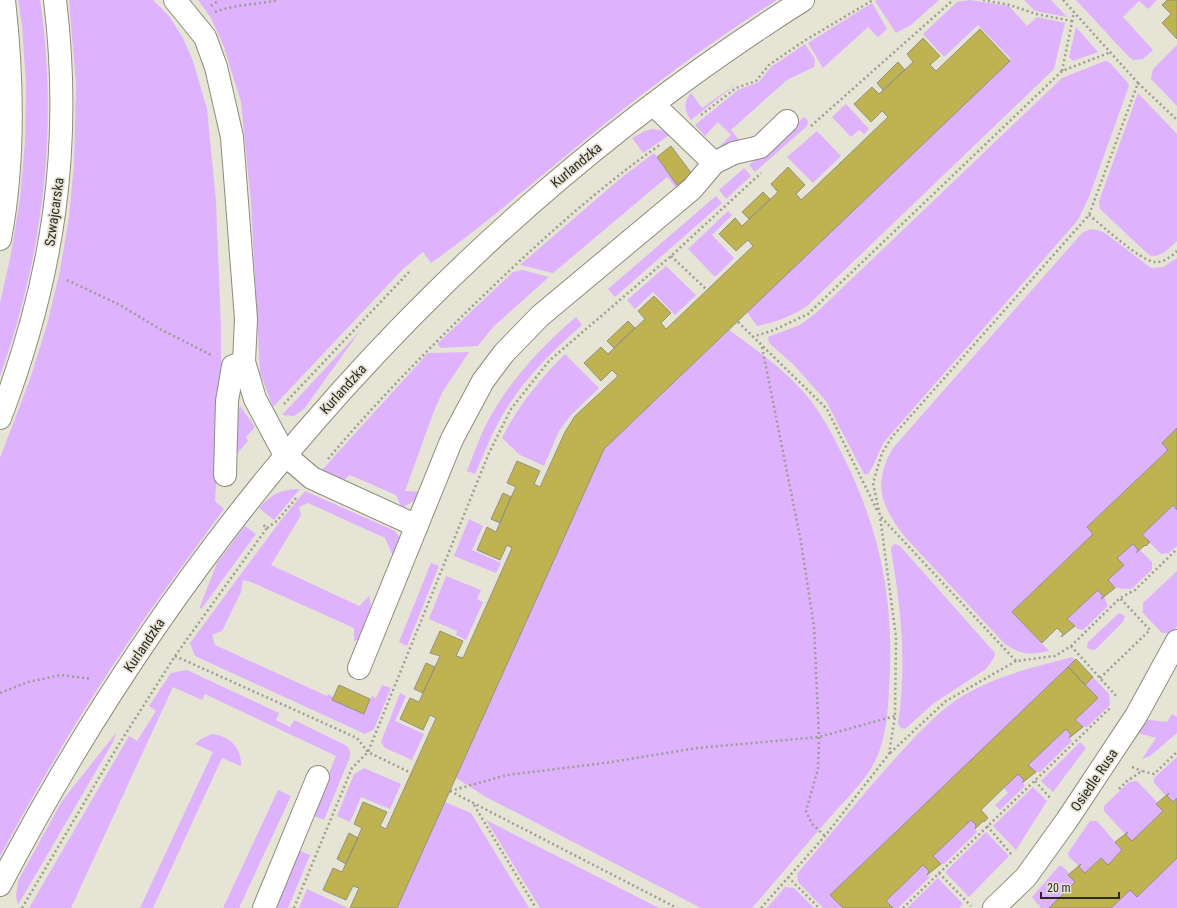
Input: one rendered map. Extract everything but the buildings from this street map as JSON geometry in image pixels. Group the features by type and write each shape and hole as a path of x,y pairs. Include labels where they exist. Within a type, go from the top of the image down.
{"street":[{"path":"0,239 9,176 12,113 10,55 4,0"},
{"name":"Szwajcarska","path":"0,418 30,332 39,297 55,217 59,181 62,107 60,48 55,0"},
{"path":"175,0 205,36 216,68 232,137 246,319 239,364 227,402 225,476"},
{"name":"Kurlandzka","path":"0,885 51,791 117,685 193,573 243,507 329,403 399,328 471,258 562,177 653,104 722,54 803,0"},
{"path":"653,104 714,163"},
{"path":"359,668 452,439 483,381 504,353 540,316 692,189 714,163 734,153 760,147 787,121"},
{"path":"239,364 255,399 285,455 312,478 417,526"},
{"name":"Osiedle Rusa","path":"994,908 1026,877 1067,820 1136,716 1177,640"},
{"path":"264,908 318,777"}],"path":[{"path":"192,21 228,6 261,4 278,0"},
{"path":"267,528 277,521 312,478 431,347 565,220 632,165 681,131 736,88 756,81 769,65 873,0"},
{"path":"806,131 952,0"},
{"path":"983,0 1010,4 1036,14 1072,21"},
{"path":"1063,0 1138,83 1177,120"},
{"path":"1062,71 1074,12"},
{"path":"752,337 774,330 808,314 1062,71 1111,52"},
{"path":"889,754 895,716 896,637 880,516 873,483 882,453 892,437 1089,215 1138,83"},
{"path":"294,908 352,768 368,752 489,453 511,409 549,361 671,256 765,169"},
{"path":"1089,215 1144,259 1157,263 1168,259 1177,251"},
{"path":"671,256 707,290"},
{"path":"268,422 302,384 409,272"},
{"path":"65,279 118,304 160,329 239,364"},
{"path":"738,322 827,410 880,516 1016,661"},
{"path":"762,347 801,542 814,627 819,737 818,768 806,811 812,824 825,836"},
{"path":"761,908 825,836 889,754 946,701 1016,661 1055,656 1072,646 1120,598 1135,590 1177,549"},
{"path":"1100,678 1150,630 1120,598"},
{"path":"1072,646 1119,699"},
{"path":"175,656 358,738 368,752 411,773"},
{"path":"0,693 28,682 61,675 117,685"},
{"path":"903,908 1113,705"},
{"path":"677,908 450,791 507,775 605,763 698,748 819,737 895,716"},
{"path":"1035,781 1050,797"},
{"path":"474,804 536,908"},
{"path":"987,826 1008,848"},
{"path":"939,873 972,908"},
{"path":"788,877 819,908"}],"shaded area":[{"path":"18,0 40,0 46,47 48,95 47,143 37,238 15,331 0,376 0,303 11,254 20,199 25,143 26,85 22,25"},
{"path":"69,0 153,0 169,16 183,38 193,61 207,109 216,201 221,328 221,413 215,501 224,509 110,669 58,753 0,856 0,458 30,379 47,325 60,271 69,217 74,165 76,85"},
{"path":"198,0 777,0 690,59 648,90 520,194 431,263 423,252 403,269 273,407 260,373 251,202 241,102 224,47 211,18"},
{"path":"939,0 911,25 896,33 875,1"},
{"path":"970,0 1009,6 1027,26 1037,17 1065,23 1054,69 807,306 783,319 757,326 747,312 1011,59 978,25 944,57 923,34 957,2"},
{"path":"1024,0 1051,0 1067,17 1035,11"},
{"path":"1076,0 1157,0 1148,9 1139,1 1123,17 1153,50 1143,59 1133,60"},
{"path":"872,3 887,29 878,37 868,27 823,68 808,43"},
{"path":"1076,27 1098,52 1073,61 1069,57"},
{"path":"805,44 815,59 814,67 787,80 731,130 741,142 724,149 718,148 731,135 718,122 705,136 695,125 738,90 759,82 771,67"},
{"path":"1177,45 1177,106 1151,79 1153,69"},
{"path":"1105,61 1109,62 1129,86 1089,197 1078,220 884,442 870,472 868,474 864,474 826,401 794,365 769,343 768,337 800,325 816,313 1062,78"},
{"path":"737,83 691,120 685,107 691,93 702,108"},
{"path":"1138,93 1177,134 1177,241 1161,254 1153,256 1149,255 1100,209 1099,201"},
{"path":"846,104 869,129 864,134 859,130 851,137 832,117"},
{"path":"804,117 808,121 807,126 755,172 749,165"},
{"path":"653,129 671,134 643,153 632,138 645,131"},
{"path":"817,131 841,156 813,183 787,157"},
{"path":"654,153 680,188 677,189 667,177 553,273 520,265 621,178"},
{"path":"744,168 751,176 726,199 719,190"},
{"path":"716,196 722,203 615,297 608,289"},
{"path":"728,211 732,215 712,235 734,258 715,277 688,249"},
{"path":"1090,229 1105,233 1151,268 1163,267 1177,258 1177,428 1162,443 1168,450 1087,527 1093,534 1012,612 1049,651 1025,653 1015,650 1004,643 905,537 885,505 881,484 887,461 893,448 1082,233"},
{"path":"666,266 696,295 675,315 653,292 635,309 627,300"},
{"path":"523,270 549,277 493,327 478,346 441,348 437,344 513,272"},
{"path":"576,317 582,325 538,367 519,390 498,423 475,474 467,471 485,426 511,385 530,361 552,338"},
{"path":"729,330 783,371 802,390 820,414 832,434 855,482 867,511 876,539 887,597 890,627 889,689 886,725 879,751 872,767 856,788 752,908 701,908 486,797 456,778 604,449"},
{"path":"360,331 304,409 294,416 282,415"},
{"path":"469,352 443,391 434,411 405,491 421,492 415,500 402,508 396,495 350,475 342,482 322,470 428,353"},
{"path":"565,354 599,388 571,415 559,431 544,466 520,455 502,438 508,426 530,393"},
{"path":"240,406 255,427 246,437 248,441 235,456 237,414"},
{"path":"300,489 274,520 259,508 277,493"},
{"path":"305,491 395,531 400,538 393,556 385,538 308,503 299,507 301,515 271,565 359,606 369,596 371,606 358,640 354,641 354,628 251,582 243,580 241,592 222,631 212,635 215,645 327,696 328,694 364,714 372,696 376,698 382,685 391,688 374,729 365,734 195,656 190,643 278,524"},
{"path":"1173,505 1177,510 1177,546 1169,553 1161,554 1142,535"},
{"path":"469,519 483,526 472,550 501,563 496,573 454,556"},
{"path":"245,526 256,534 202,608 199,609 217,563"},
{"path":"895,544 900,546 995,653 994,658 986,669 934,703 905,729 901,728 898,724 901,702 902,637 898,593 891,550 892,546"},
{"path":"1133,544 1138,550 1136,553 1140,550 1152,562 1152,570 1131,589 1115,588 1108,580 1124,565 1117,558"},
{"path":"431,563 439,566 407,646 399,642"},
{"path":"1177,571 1177,626 1172,634 1162,633 1143,613 1143,603"},
{"path":"446,576 481,590 477,599 483,602 466,640 456,635 457,631 429,619"},
{"path":"1098,590 1103,596 1101,599 1104,596 1108,606 1083,630 1078,629 1067,619"},
{"path":"1119,613 1125,616 1123,622 1095,650 1089,649 1087,647 1088,642"},
{"path":"1072,657 1075,660 843,908 823,908 798,882 797,874 844,818 907,745 942,711 961,697 987,683 1015,673"},
{"path":"187,670 279,713 276,720 290,727 294,720 347,746 350,751 350,757 324,820 312,815 336,756 205,694 202,700 173,687 71,908 29,908 129,736 137,741 156,711 149,706 171,673"},
{"path":"1093,677 1109,694 1110,705 1087,727 1083,727 1075,720 1098,698 1085,685"},
{"path":"400,693 406,696 395,721 424,734 412,760 385,748 381,742"},
{"path":"1172,714 1177,717 1177,733 1150,756 1142,759 1156,738 1135,732 1143,719 1167,722"},
{"path":"1066,729 1071,735 1069,737 1072,741 1040,772 1036,772 1028,765"},
{"path":"116,733 113,742 18,905 16,896 18,881 62,801"},
{"path":"212,734 224,737 234,744 241,760 241,766 222,758 153,908 140,908 213,752 195,744 201,739"},
{"path":"1080,742 1086,748 1053,792 1041,781"},
{"path":"1177,757 1177,798 1173,802 1167,796 1169,793 1166,796 1154,783 1154,778"},
{"path":"364,768 401,784 390,809 361,797 350,822 337,816 354,774"},
{"path":"1018,774 1024,780 1022,782 1025,786 1000,810 995,805 1008,793 1004,788"},
{"path":"1137,781 1157,802 1156,804 1163,811 1132,841 1126,835 1129,832 1125,834 1104,811 1104,806 1129,782"},
{"path":"1033,787 1047,801 1016,850 993,826"},
{"path":"278,790 291,796 239,908 223,908"},
{"path":"445,802 471,813 529,908 397,908"},
{"path":"486,820 659,908 540,908"},
{"path":"971,820 976,825 974,828 977,832 944,864 941,864 933,856"},
{"path":"1090,821 1097,821 1122,850 1108,865 1101,858 1085,873 1079,867 1082,864 1079,866 1069,857 1068,853"},
{"path":"986,832 1009,856 969,897 945,872"},
{"path":"298,850 310,855 288,908 274,908"},
{"path":"1177,858 1177,908 1111,908 1130,890 1137,896"},
{"path":"923,865 929,871 926,874 930,877 898,908 893,908 886,901"},
{"path":"1059,866 1062,866 1069,873 1068,875 1075,882 1049,908 1041,908 1039,906 1041,903 1038,905 1032,897"},
{"path":"938,878 963,904 959,908 907,908"},
{"path":"785,887 794,888 814,908 767,908"},
{"path":"307,889 346,907 346,908 299,908"}]}
